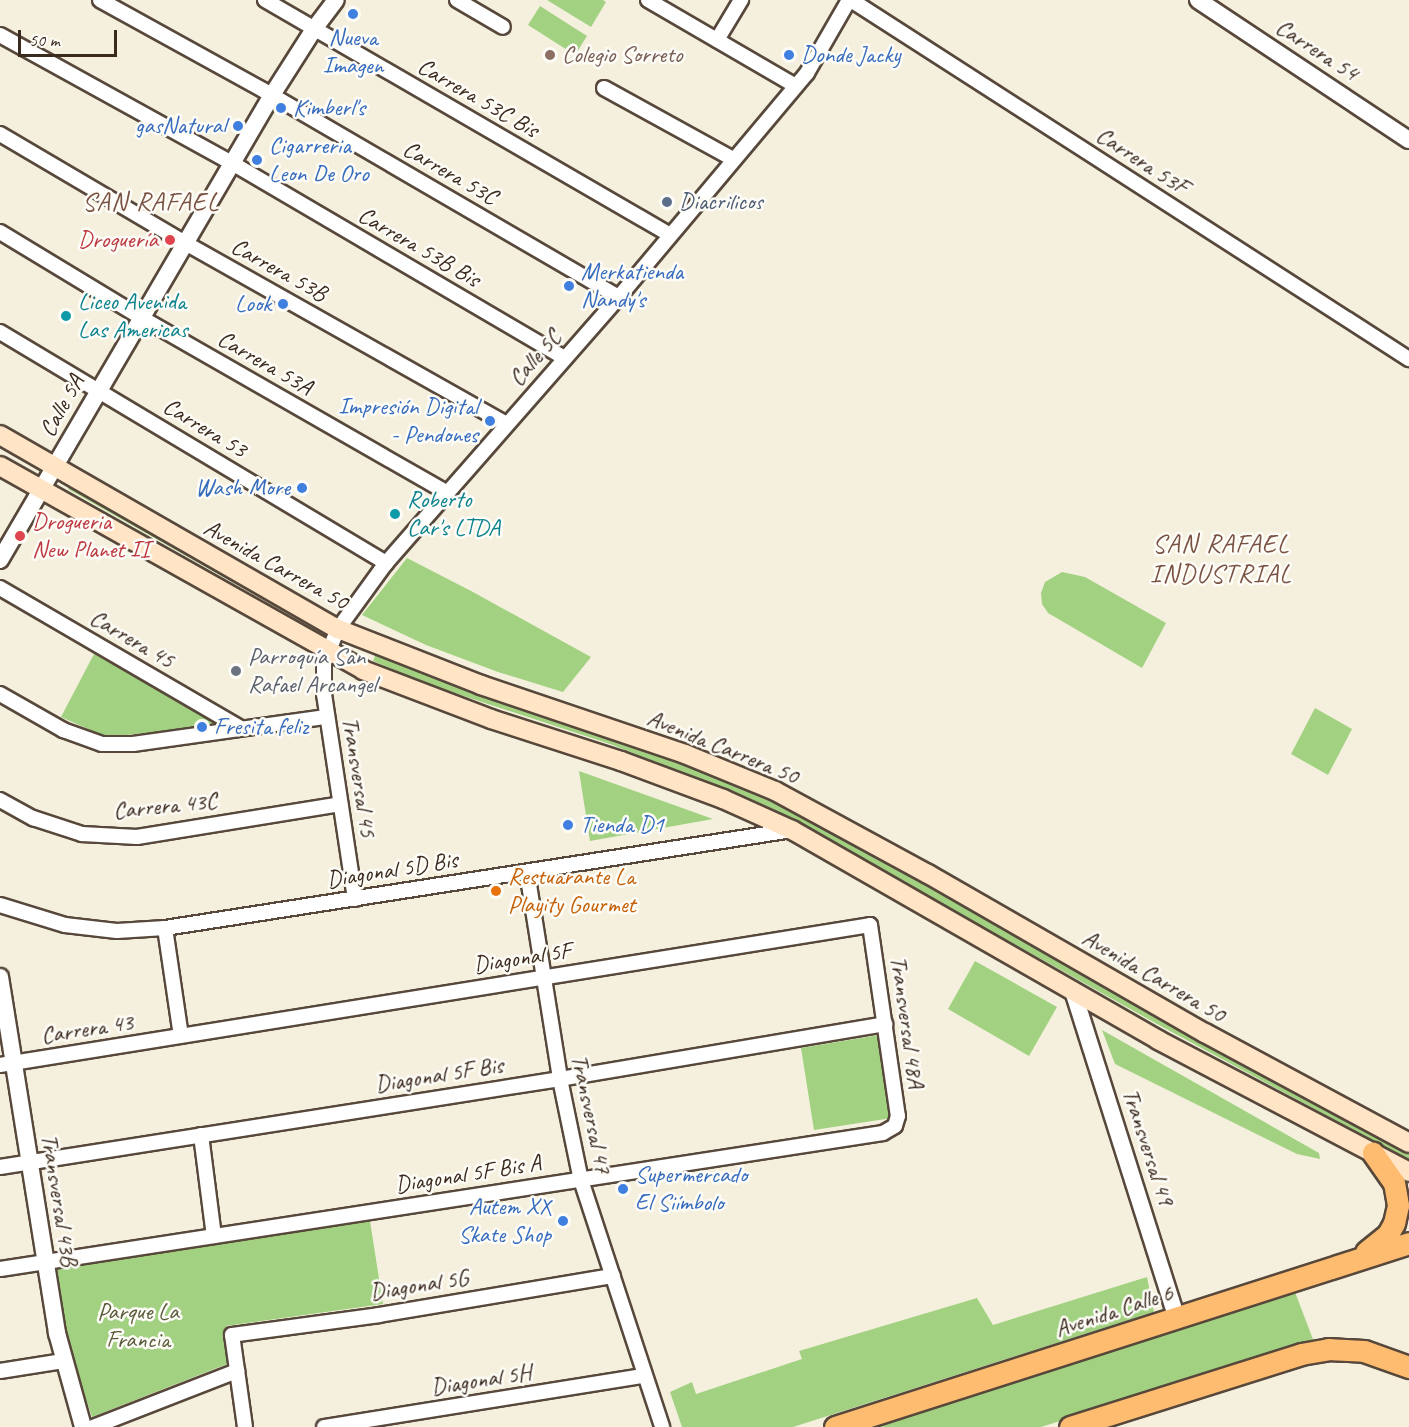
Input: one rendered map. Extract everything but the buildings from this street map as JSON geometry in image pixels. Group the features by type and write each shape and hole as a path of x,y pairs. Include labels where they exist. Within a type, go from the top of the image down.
{"main road":[{"name":"Avenida Carrera 50","path":"0,435 338,629 481,685 685,754 775,791 928,874 1205,1033 1409,1143"},
{"name":"Avenida Carrera 50","path":"0,466 363,670 491,719 621,760 723,799 792,830 1158,1040 1409,1172"},
{"path":"1352,1262 1388,1234 1398,1205 1394,1183 1373,1153"},
{"name":"Avenida Calle 6","path":"835,1427 1409,1243"},
{"path":"1070,1427 1301,1354 1328,1349 1364,1351 1409,1367"}],"street":[{"name":"Carrera 53C","path":"100,0 272,95 619,297"},
{"name":"Carrera 53C Bis","path":"265,0 670,235"},
{"name":"Calle 5A","path":"0,560 55,468 97,390 187,244 272,95 314,29 336,0"},
{"path":"457,0 503,27"},
{"path":"648,0 796,86"},
{"path":"717,40 741,0"},
{"name":"Calle 5C","path":"338,629 386,563 619,297 807,73 850,0"},
{"name":"Carrera 53F","path":"850,0 1409,359"},
{"name":"Carrera 54","path":"1198,0 1409,140"},
{"name":"Carrera 53B Bis","path":"0,34 232,163 565,358"},
{"path":"604,88 733,159"},
{"name":"Carrera 53B","path":"0,134 187,244 507,424"},
{"name":"Carrera 53A","path":"0,232 142,318 447,493"},
{"name":"Carrera 53","path":"0,332 386,563"},
{"name":"Carrera 45","path":"0,588 241,728"},
{"name":"Transversal 45","path":"338,629 324,663 326,717 355,899"},
{"path":"0,694 63,730 102,744 133,744 326,717"},
{"name":"Carrera 43C","path":"0,800 33,818 81,834 137,837 340,804"},
{"name":"Diagonal 5D Bis","path":"0,905 65,925 117,931 165,928 792,830"},
{"name":"Transversal 47","path":"526,872 560,1079 581,1180 662,1427"},
{"name":"Diagonal 5F","path":"181,1036 870,925"},
{"name":"Transversal 48A","path":"870,925 898,1116 895,1126"},
{"path":"165,928 181,1036"},
{"name":"Transversal 43B","path":"0,977 7,1064 29,1163 63,1360 83,1427"},
{"name":"Transversal 49","path":"1073,991 1177,1318"},
{"name":"Diagonal 5F Bis","path":"0,1167 560,1079 885,1024"},
{"name":"Carrera 43","path":"7,1064 181,1036"},
{"name":"Diagonal 5F Bis A","path":"0,1269 883,1133 895,1126"},
{"path":"201,1135 214,1236"},
{"name":"Diagonal 5G","path":"237,1371 232,1335 379,1315 612,1276"},
{"path":"0,1371 63,1360"},
{"path":"93,1427 237,1371 245,1427"},
{"name":"Diagonal 5H","path":"324,1427 644,1376"}],"green space":[{"path":"547,0 603,0 606,2 591,27"},
{"path":"540,6 587,36 575,55 528,25"},
{"path":"73,482 290,607 285,612 68,489"},
{"path":"407,558 591,657 563,692 498,672 426,645 362,615"},
{"path":"1062,572 1085,577 1166,623 1142,668 1048,613 1042,604 1041,593 1045,582"},
{"path":"376,653 704,767 777,799 1409,1149 1409,1160 1157,1024 773,809 610,744 427,684 373,661"},
{"path":"94,654 226,725 106,737 61,717"},
{"path":"1315,708 1352,729 1328,775 1291,754"},
{"path":"579,771 713,819 590,841"},
{"path":"975,961 1057,1007 1029,1056 948,1009"},
{"path":"1102,1030 1319,1153 1320,1159 1297,1154 1115,1064"},
{"path":"879,1035 892,1118 814,1130 801,1048"},
{"name":"Parque La Francia","path":"370,1221 383,1304 226,1326 227,1364 92,1417 69,1349 55,1269"},
{"path":"1147,1277 1154,1312 793,1427 682,1427 670,1392 692,1382 696,1394 802,1359 799,1351 977,1298 993,1325"},
{"path":"1295,1292 1314,1342 1041,1427 867,1427"}],"place":[{"name":"Nueva Imagen","path":"353,14"},
{"name":"Colegio Sorreto","path":"550,55"},
{"name":"Donde Jacky","path":"789,55"},
{"name":"Kimberl's","path":"281,108"},
{"name":"gasNatural","path":"238,126"},
{"name":"Cigarreria Leon De Oro","path":"257,160"},
{"name":"Diacrilicos","path":"667,202"},
{"name":"Droguería","path":"170,240"},
{"name":"Merkatienda Nandy's","path":"569,286"},
{"name":"Look","path":"283,304"},
{"name":"Liceo Avenida Las Americas","path":"66,316"},
{"name":"Impresión Digital - Pendones","path":"490,421"},
{"name":"Wash More","path":"302,488"},
{"name":"Roberto Car's LTDA","path":"395,514"},
{"name":"Drogueria New Planet II","path":"20,536"},
{"name":"Parroquía San Rafael Arcangel","path":"236,671"},
{"name":"Fresita feliz","path":"202,727"},
{"name":"Tienda D1","path":"568,825"},
{"name":"Restuarante La Playity Gourmet","path":"496,891"},
{"name":"Supermercado El Siímbolo","path":"623,1189"},
{"name":"Autem XX Skate Shop","path":"563,1221"}],"district":[{"name":"SAN RAFAEL","path":"151,202"},
{"name":"SAN RAFAEL INDUSTRIAL","path":"1221,559"}]}
